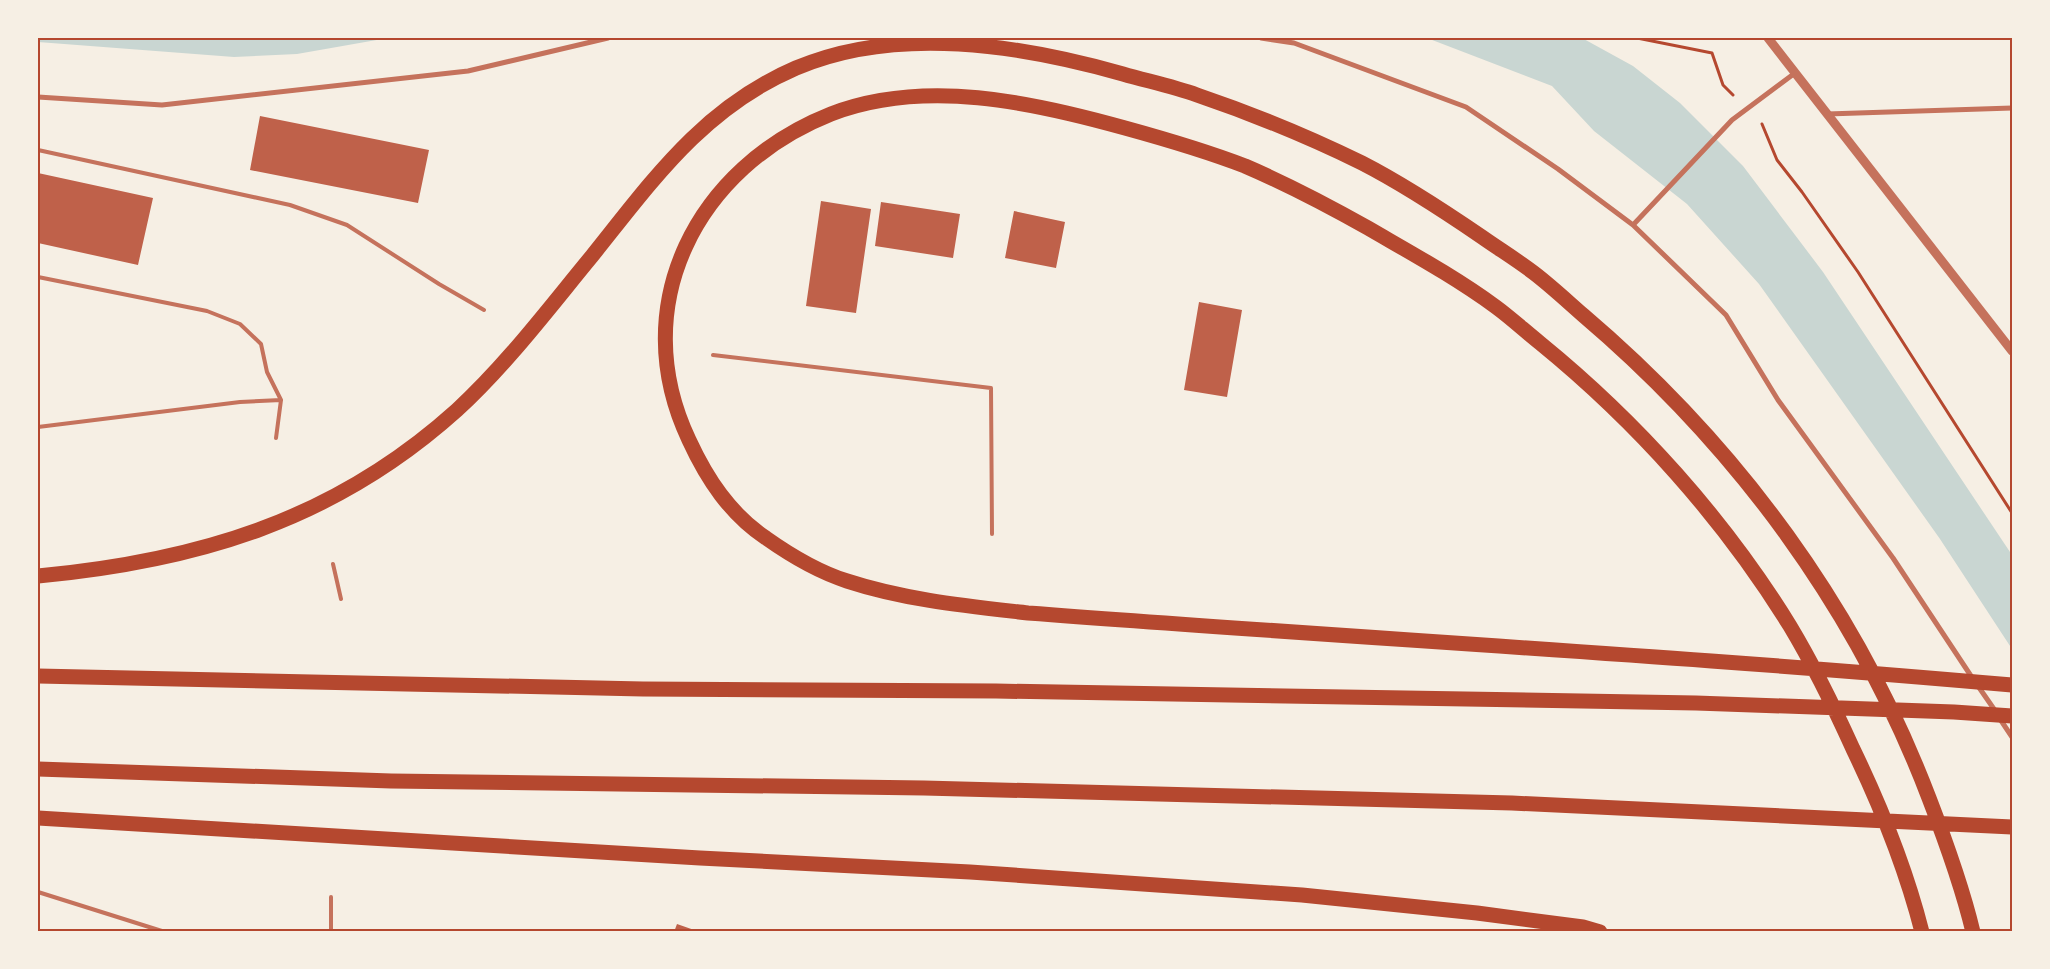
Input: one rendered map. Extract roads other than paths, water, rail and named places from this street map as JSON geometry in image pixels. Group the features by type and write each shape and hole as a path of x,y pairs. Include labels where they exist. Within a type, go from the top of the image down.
{"highway":[{"path":"38,576 97,570 167,558 224,543 279,523 329,501 371,476 412,447 459,408 499,367 686,142 719,113 758,86 800,66 840,54 902,43 961,44 1029,53 1107,70 1194,93 1272,123 1365,165 1449,214 1535,274 1613,340 1678,403 1733,463 1787,532 1832,600 1877,679 1914,758 1947,844 1973,932"},
{"path":"1922,932 1895,848 1864,773 1826,692 1790,626 1749,566 1700,502 1644,438 1578,374 1496,306 1417,256 1336,210 1245,166 1156,136 1073,114 1002,101 937,96 884,101 838,111 799,128 762,153 729,182 701,215 682,252 669,293 664,337 670,384 680,418 702,470 730,508 761,535 797,558 841,580 944,603 1028,613 1686,659 2012,685"},
{"path":"38,676 643,689 1035,692 1696,703 1954,712 2012,716"},
{"path":"38,769 391,781 924,788 1512,803 2012,827"},
{"path":"38,818 690,858 970,872 1293,894 1477,913 1583,927 1600,932"}],"street":[{"path":"38,97 162,105 468,71 608,38"},
{"path":"1260,38 1294,43 1466,107 1558,169 1633,225 1726,316 1778,400 1893,558 2012,737"},
{"path":"1768,38 2012,351"},
{"path":"1633,225 1732,120 1794,73"},
{"path":"1827,114 2012,108"}],"lane":[{"path":"38,150 290,205 347,225 439,284 484,310"},
{"path":"38,277 207,311 240,324 261,344 266,372 281,400 276,438"},
{"path":"713,356 991,388 992,534"},
{"path":"38,426 240,402 281,400"},
{"path":"332,564 341,599"},
{"path":"38,892 165,932"},
{"path":"331,897 331,932"}]}
